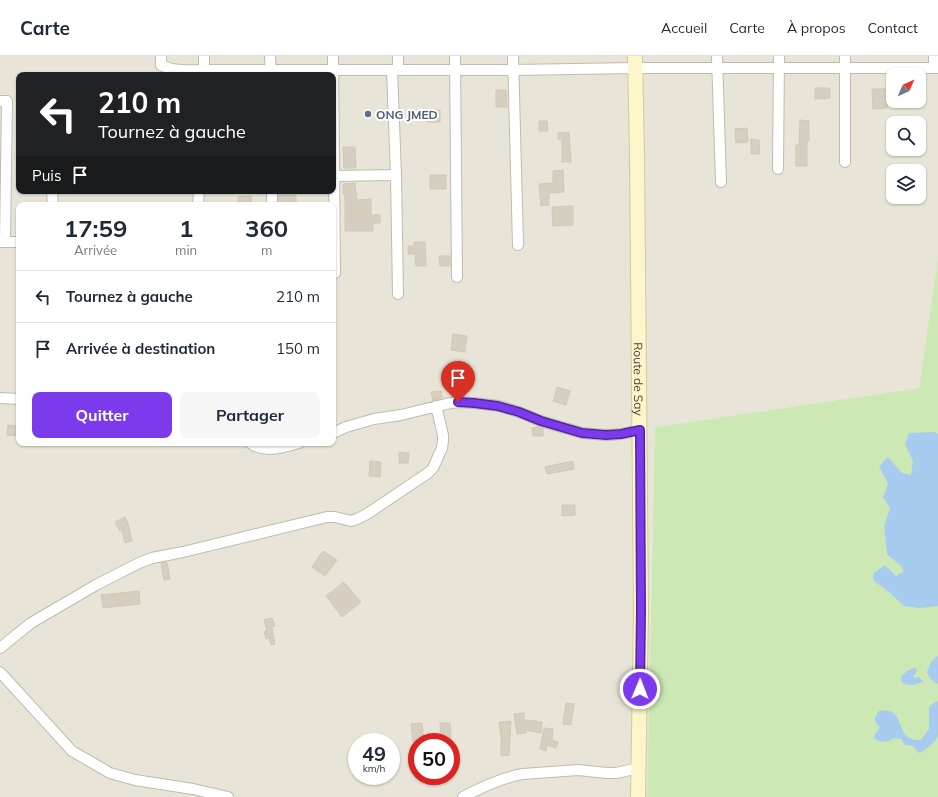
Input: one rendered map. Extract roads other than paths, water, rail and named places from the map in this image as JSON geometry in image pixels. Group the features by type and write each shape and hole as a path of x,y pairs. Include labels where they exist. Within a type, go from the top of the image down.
{"main road":[{"name":"Route de Say","path":"635,62 641,610 638,797"}],"street":[{"path":"161,56 161,65 172,69 196,72"},
{"path":"204,56 204,72"},
{"path":"270,56 270,72"},
{"path":"333,56 334,70"},
{"path":"398,56 395,70 398,294"},
{"path":"455,56 457,277"},
{"path":"513,56 518,245"},
{"path":"717,56 721,182"},
{"path":"778,169 779,56"},
{"path":"845,56 845,162"},
{"path":"291,72 334,70 514,70 635,62 718,68 936,68 934,56"},
{"path":"0,101 6,101 3,242 16,242"},
{"path":"336,176 396,175"},
{"path":"0,398 16,399"},
{"path":"336,432 346,427 374,419 401,415 458,402 498,406 582,433 606,435 640,430"},
{"path":"0,648 31,623 139,562 327,517 336,517 351,521 367,514 428,473 433,468 442,448 443,441 436,406"},
{"path":"256,446 272,449 286,446"},
{"path":"0,672 72,750 110,774 228,797"},
{"path":"463,797 474,791 515,775 578,770 616,773 639,768"}],"water":[{"path":"935,432 938,434 938,606 919,608 904,606 873,580 874,573 885,565 896,576 904,571 901,566 887,554 884,526 890,508 883,497 888,484 879,466 888,457 902,473 911,475 913,461 905,444 909,433"},
{"path":"937,656 938,684 931,679 927,672 931,662"},
{"path":"913,668 917,669 913,676 914,678 919,677 923,681 913,685 902,683 901,677"},
{"path":"938,701 938,736 926,749 919,753 913,746 905,745 901,739 894,738 889,741 882,742 874,739 875,734 880,728 875,722 875,718 879,711 888,710 894,713 906,735 912,739 921,740 929,729 929,707"}],"place":[{"name":"ONG JMED","path":"368,114"}]}
